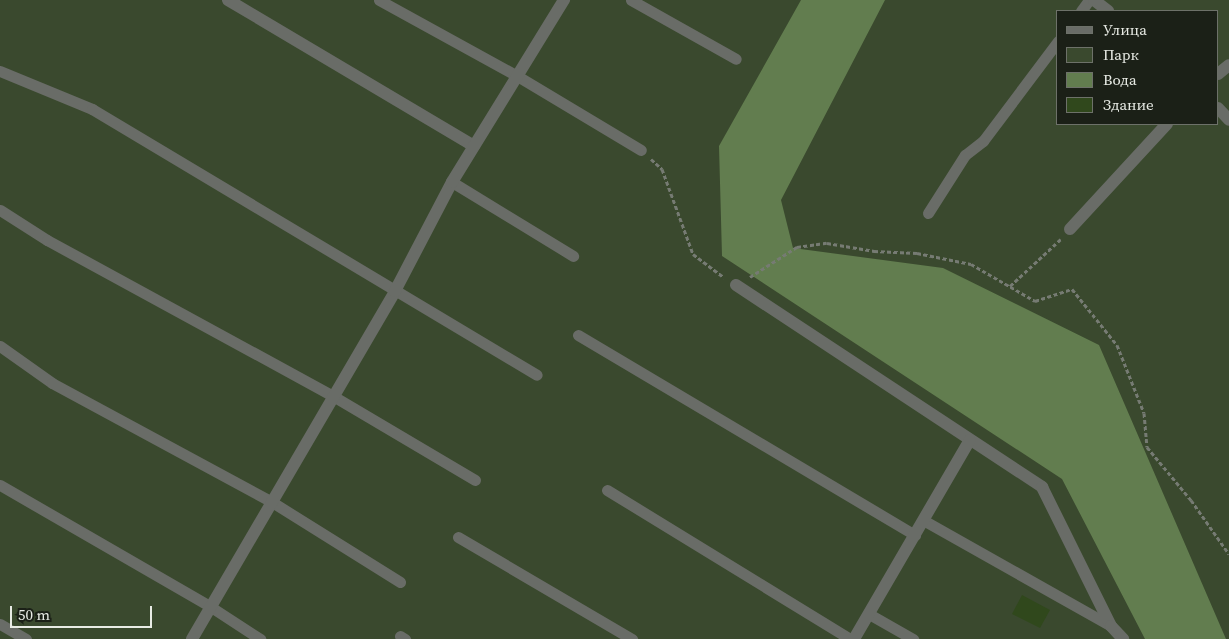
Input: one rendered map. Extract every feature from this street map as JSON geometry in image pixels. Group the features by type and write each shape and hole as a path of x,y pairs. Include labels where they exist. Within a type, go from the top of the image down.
{"street":[{"path":"228,0 474,146"},
{"path":"192,639 395,291 452,182 519,77 564,0"},
{"path":"1094,0 1107,10"},
{"path":"1219,73 1229,65"},
{"path":"1219,109 1229,120"},
{"path":"1070,229 1166,125"},
{"path":"736,286 1042,487 1111,626 1123,639"},
{"path":"854,639 970,440"}],"lane":[{"path":"379,0 519,77 641,150"},
{"path":"631,0 736,58"},
{"path":"1081,10 1089,0"},
{"path":"928,213 965,156 983,140 1056,44"},
{"path":"0,72 92,109 538,375"},
{"path":"452,182 573,256"},
{"path":"0,210 47,240 333,396 475,480"},
{"path":"578,335 915,535"},
{"path":"0,346 52,383 272,502 400,582"},
{"path":"0,485 211,607 260,639"},
{"path":"607,490 850,639"},
{"path":"923,520 1111,626"},
{"path":"458,536 632,639"},
{"path":"869,614 913,639"},
{"path":"0,624 26,639"}],"path":[{"path":"662,168 693,254 736,286 797,247 827,243 874,251 917,253 971,264 1035,301 1072,289 1117,345 1144,413 1147,447 1191,500 1229,554"},
{"path":"1010,286 1070,229"}],"green space":[{"path":"0,0 1229,0 1229,639 0,639"}],"water":[{"path":"801,0 885,0 781,200 793,248 943,268 1099,345 1226,639 1145,639 1062,479 722,256 719,146"}],"building":[{"path":"1022,595 1050,610 1040,628 1012,614"}]}
